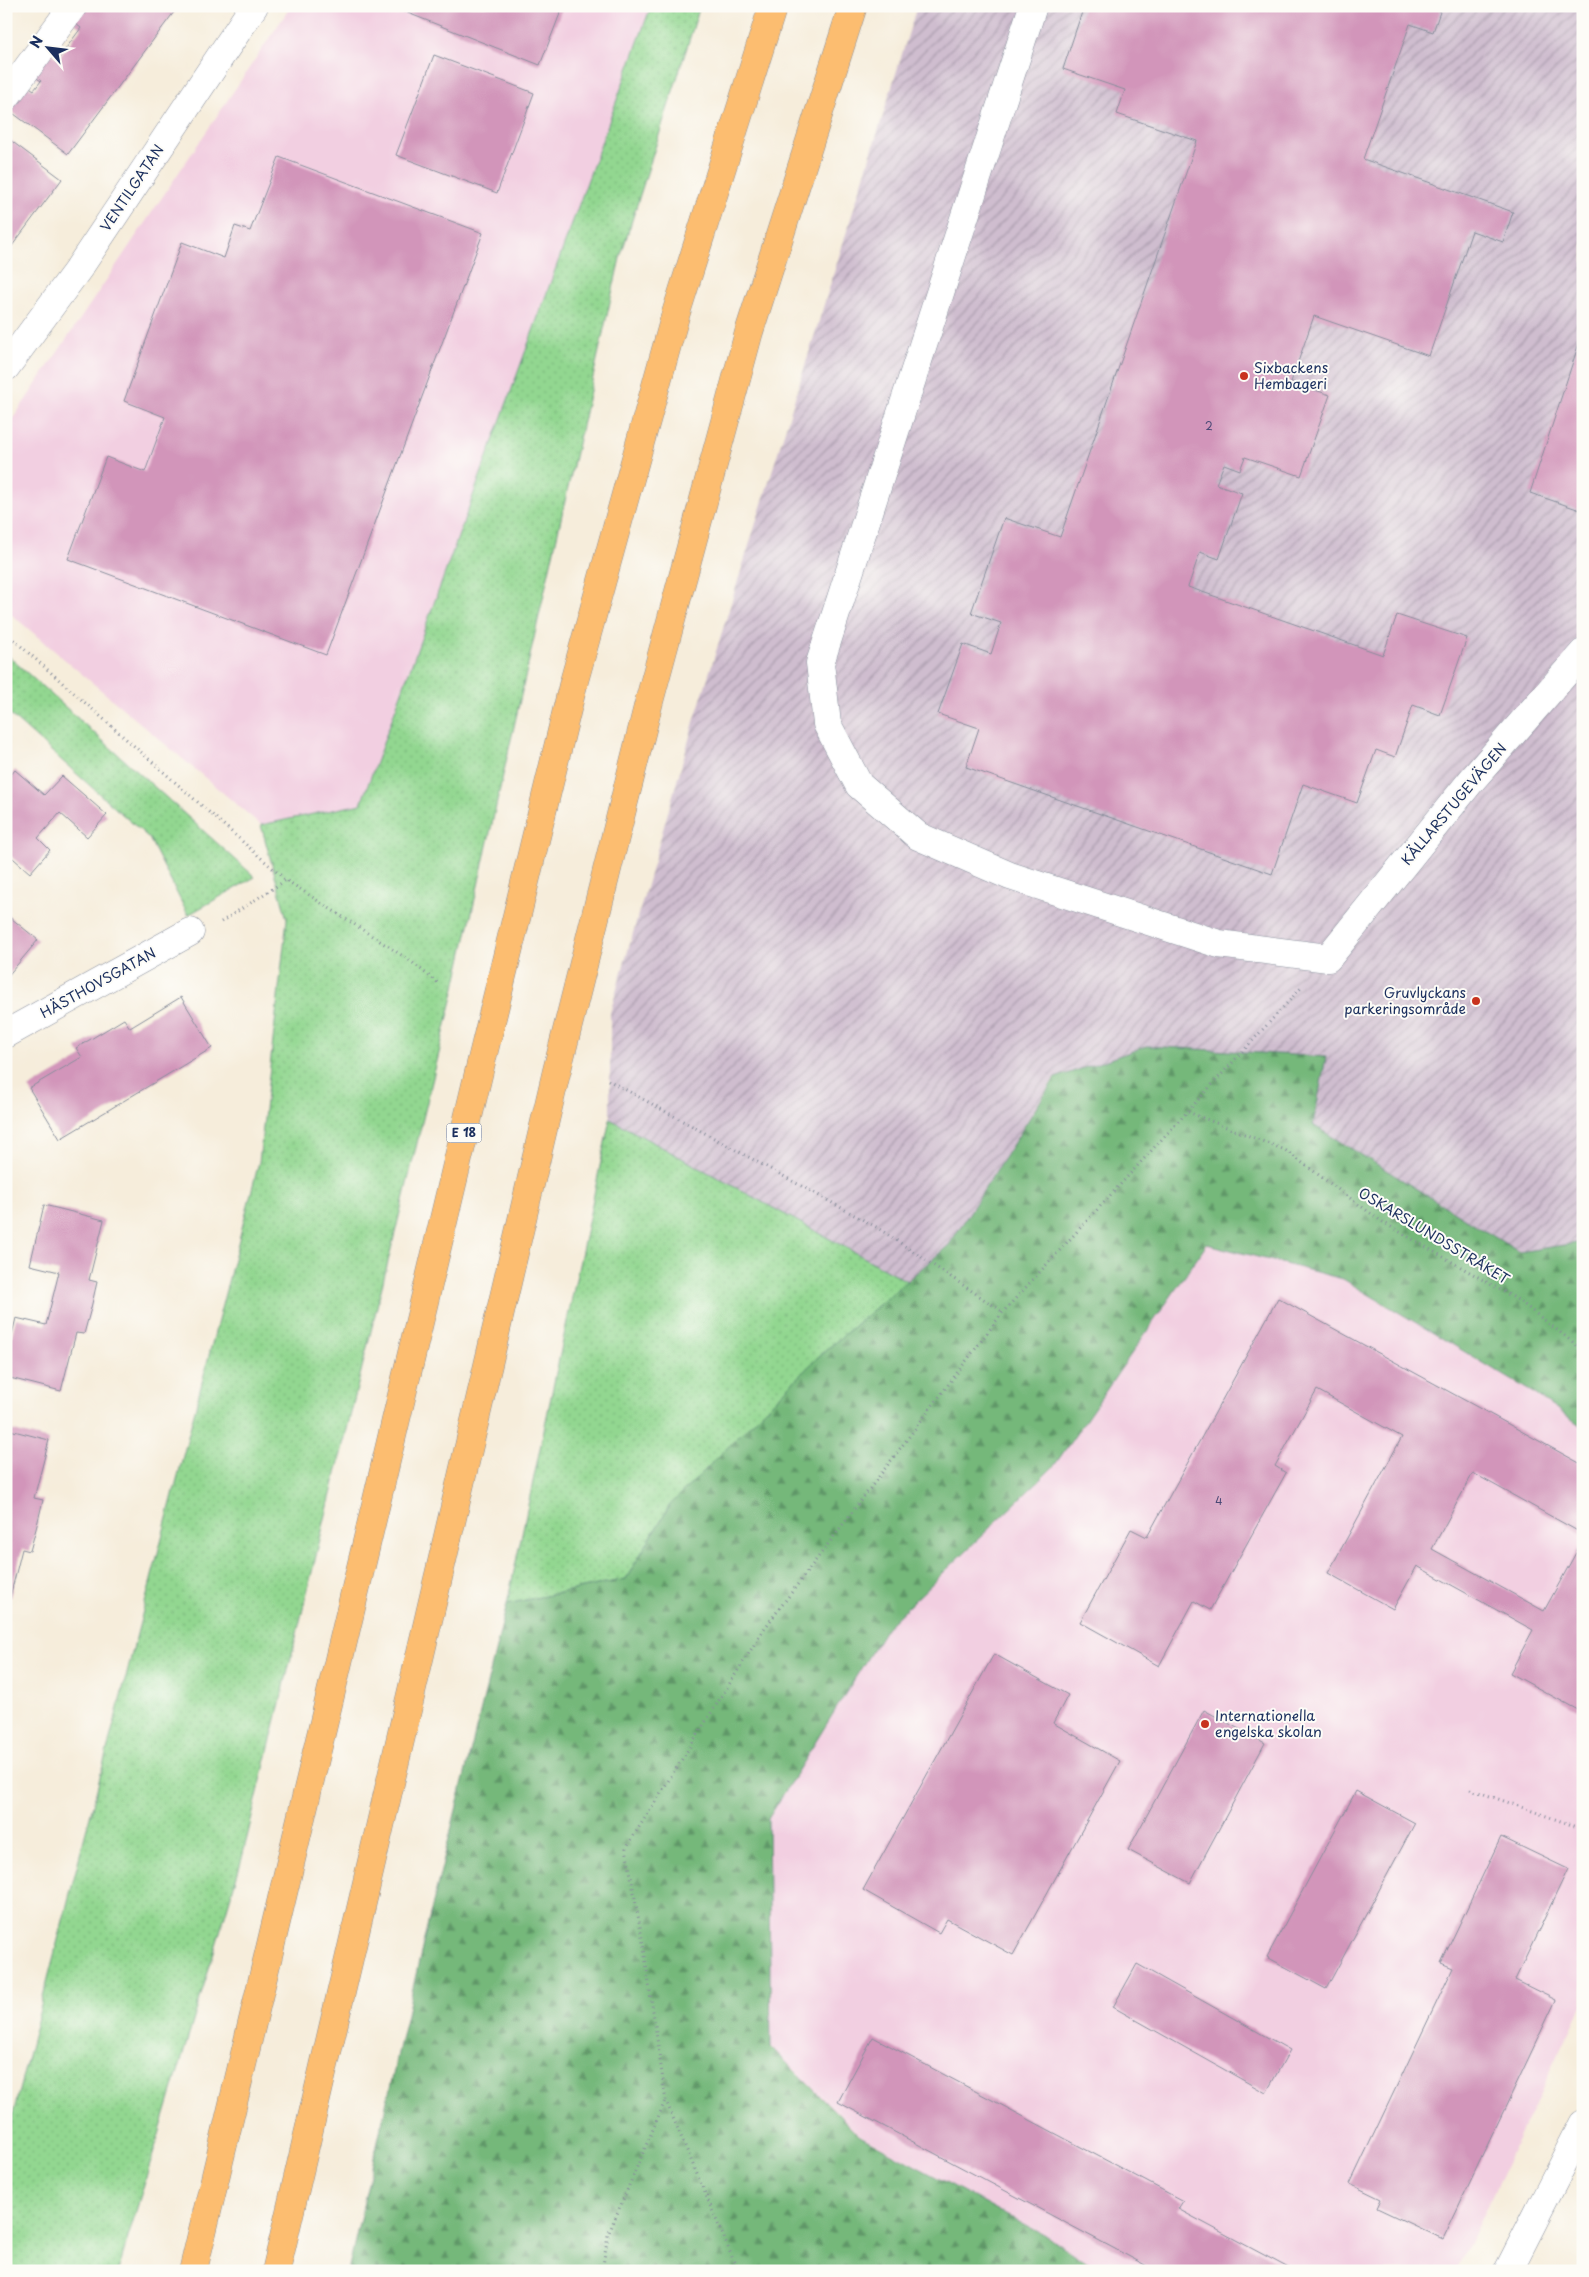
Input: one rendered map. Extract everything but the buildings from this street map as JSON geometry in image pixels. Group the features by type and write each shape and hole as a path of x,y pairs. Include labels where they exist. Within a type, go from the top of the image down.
{"highway":[{"name":"E 18","path":"193,2271 573,685 676,313 773,6"},
{"path":"276,2271 556,1074 649,702 749,332 853,6"}],"street":[{"path":"6,97 73,6"},
{"name":"VENTILGATAN","path":"6,367 79,268 254,6"},
{"path":"1033,6 820,663 827,724 859,785 918,836 1010,876 1219,944 1328,958"},
{"name":"KÄLLARSTUGEVÄGEN","path":"1328,958 1471,780 1583,653"},
{"name":"HÄSTHOVSGATAN","path":"6,1034 190,932"},
{"path":"1508,2271 1583,2124"}],"path":[{"path":"6,633 286,880 409,960 438,983"},
{"path":"190,932 198,936 286,880"},
{"path":"738,2271 666,2101 644,1949 626,1848 764,1628 1003,1312 1328,958"},
{"path":"608,1080 878,1228 1003,1312"},
{"name":"OSKARSLUNDSSTRÅKET","path":"1188,1112 1285,1150 1381,1221 1518,1300 1583,1350"},
{"path":"1470,1789 1583,1829"},
{"path":"602,2271 608,2235 666,2101"}],"shaded area":[{"path":"291,6 651,6 361,804 261,825 6,610 6,429"},
{"path":"917,6 1583,6 1583,1242 1519,1252 1313,1125 1325,1057 1054,1078 949,1245 907,1281 610,1119 610,1013 694,722"},
{"name":"Internationella engelska skolan","path":"1207,1244 1343,1279 1535,1394 1583,1427 1583,2003 1456,2271 1099,2271 1057,2242 860,2135 771,2047 768,1819 886,1628 1054,1466"}],"green space":[{"path":"651,6 700,6 620,258 453,996 241,1862 118,2271 6,2271 6,2141 259,1162 287,919 261,825 361,804"},
{"path":"6,654 255,877 188,915 149,838 6,711"},
{"path":"1147,1046 1326,1057 1313,1125 1519,1252 1583,1242 1583,1427 1535,1394 1343,1279 1207,1244 1054,1466 886,1628 768,1819 771,2047 860,2136 1057,2242 1099,2271 348,2271 426,1931 507,1604 626,1579 670,1505 818,1357 949,1245 1055,1078"},
{"path":"610,1119 907,1281 818,1357 670,1505 626,1579 507,1604"}],"place":[{"name":"Sixbackens Hembageri","path":"1244,376"},
{"name":"Gruvlyckans parkeringsområde","path":"1476,1001"},
{"name":"Internationella engelska skolan","path":"1205,1724"}]}
